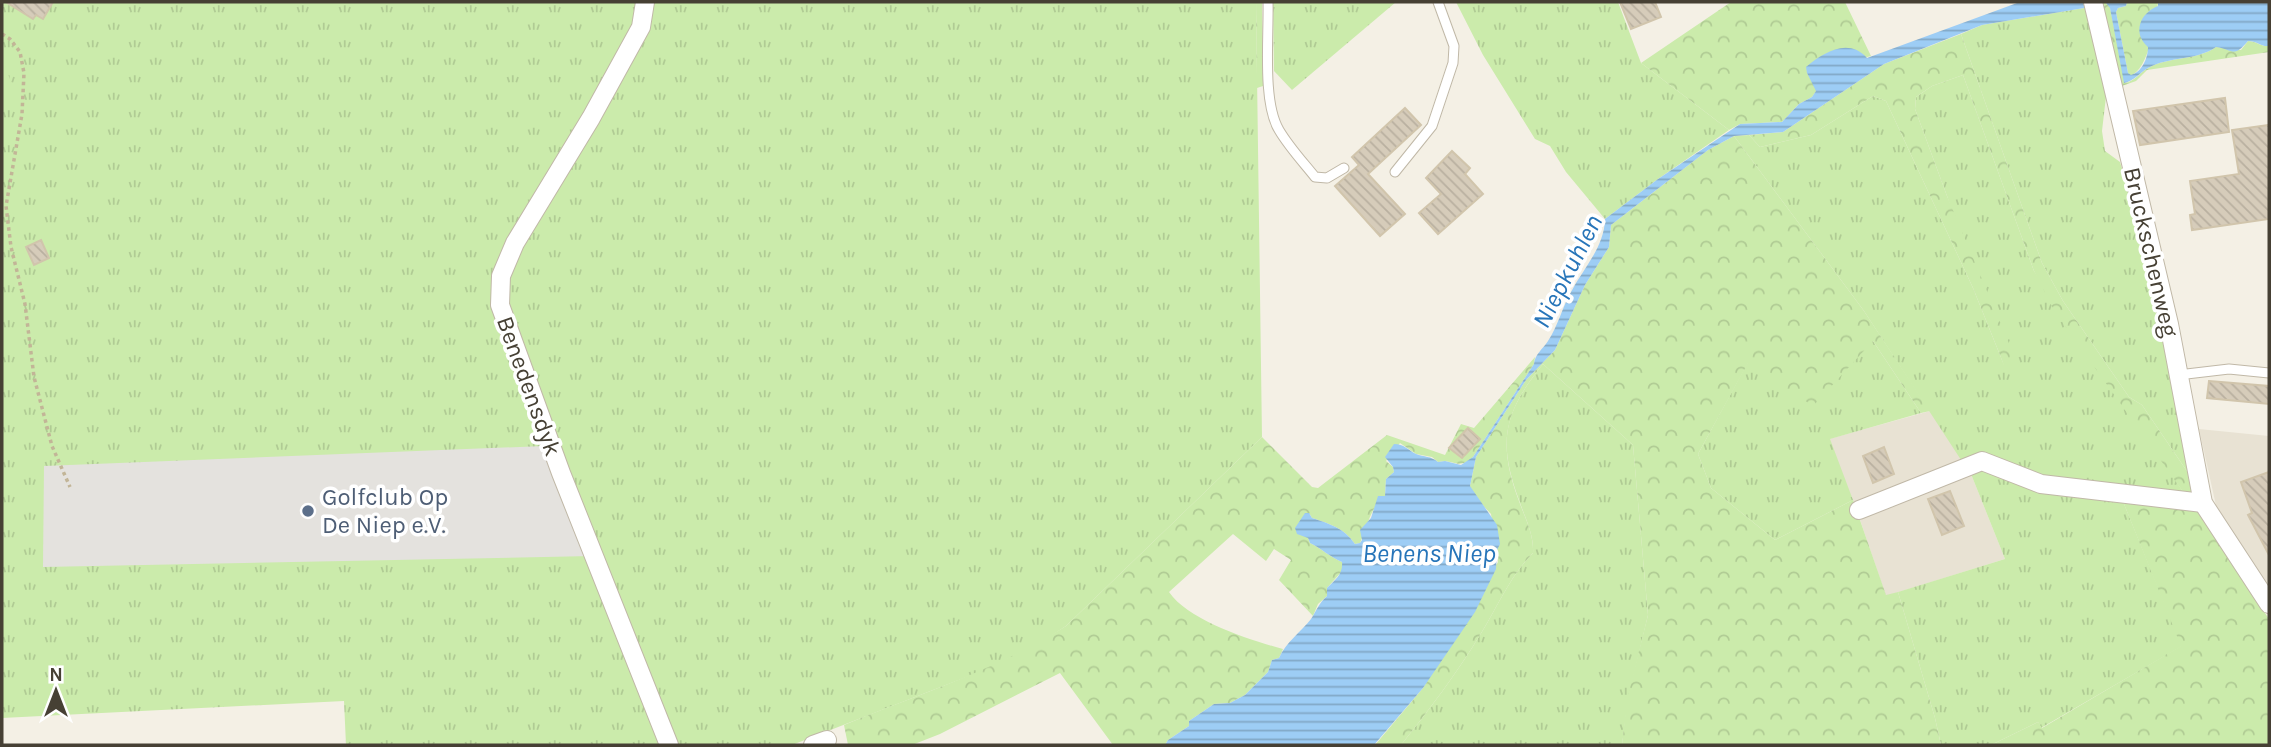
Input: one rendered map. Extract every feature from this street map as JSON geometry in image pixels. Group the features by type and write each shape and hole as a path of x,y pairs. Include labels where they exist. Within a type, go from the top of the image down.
{"street":[{"name":"Benedensdyk","path":"645,2 641,27 592,118 515,243 501,276 500,305 561,473 669,745"},
{"name":"Bruckschenweg","path":"2093,2 2169,324 2203,503 2269,604"},
{"path":"1859,510 1982,461 2042,484 2203,503"}],"lane":[{"path":"1268,2 1269,85 1271,108 1278,128 1315,177 1326,178 1344,168"},
{"path":"1395,172 1432,126 1453,63 1454,47 1438,2"},
{"path":"2178,375 2228,369 2269,373"}],"path":[{"path":"2,33 20,52 24,73 22,114 6,206 10,247 25,304 34,377 52,446 70,487"}],"shaded area":[{"path":"1930,411 1969,469 2005,559 1886,596 1829,439"},
{"path":"2199,429 2269,436 2269,593 2219,519"},
{"name":"Golfclub Op De Niep e.V.","path":"544,446 592,556 43,567 44,466"}],"green space":[{"path":"2,2 1256,2 1262,437 1066,626 1040,643 987,669 792,745 346,745 344,701 2,718"},
{"path":"1256,2 1262,2 1263,86 1257,88"},
{"path":"1273,2 1396,2 1292,90 1274,71"},
{"path":"1456,2 1618,2 1641,63 1729,130 1605,219 1566,172 1550,146 1535,139 1483,55"},
{"path":"1731,2 1845,2 1871,56 1807,73 1817,90 1782,122 1740,124 1729,130 1641,63"},
{"path":"2127,2 2158,2 2147,55 2137,72 2130,76 2116,12 2118,8 2126,6"},
{"path":"2098,3 2106,3 2110,7 2125,83 2156,64 2200,54 2216,47 2241,50 2251,41 2269,46 2269,52 2147,70 2136,81 2119,87"},
{"path":"2090,7 2107,88 2102,131 2105,151 2120,162 2144,239 2199,489 2142,405 2129,397 2063,301 2042,263 1961,34 1982,25"},
{"path":"1961,34 2042,263 2063,301 2129,397 2142,405 2199,489 2186,496 2054,310 2034,271 1963,75 1932,86 1916,97 1915,109 1947,196 2016,360 2004,365 1973,288 1886,101 1873,96 1811,135 1760,147 1749,135 1783,132 1884,64"},
{"path":"2,58 11,82 2,111"},
{"path":"1963,75 2034,271 2186,496 2072,484 1963,463 1864,311 1734,136 1749,135 1760,147 1811,135 1873,96 1886,101 1973,288 2004,365 1915,109 1916,97 1932,86"},
{"path":"1734,136 1864,311 1930,411 1921,413 1873,341 1813,406 1748,363 1698,454 1711,488 1775,540 1853,500 1886,595 1898,592 1941,745 1622,745 1627,699 1648,615 1633,445 1543,364 1512,413 1507,444 1512,480 1531,533 1533,553 1511,582 1462,663 1401,745 1375,745 1423,688 1498,562 1491,514 1476,498 1470,486 1476,457 1526,380 1555,350 1585,285 1609,247 1611,225 1708,150"},
{"path":"1873,341 1921,413 1830,439 1853,500 1775,540 1711,488 1698,454 1748,362"},
{"path":"1535,357 1534,364 1468,461 1460,464 1438,462 1432,457 1416,454 1400,443 1386,461 1393,467 1394,472 1386,479 1385,496 1373,511 1360,543 1355,544 1341,530 1312,518 1309,513 1310,543 1342,562 1343,570 1327,588 1327,596 1318,604 1313,616 1279,580 1291,560 1274,549 1266,561 1233,534 1169,592 1191,612 1221,628 1283,649 1279,658 1272,660 1268,672 1245,695 1230,703 1214,704 1189,721 1189,726 1165,745 1113,745 1060,673 940,734 912,745 848,745 844,725 1013,656 1066,626 1262,437 1312,487 1318,488 1387,435 1445,455 1461,424 1474,428"},
{"path":"1543,364 1633,445 1648,615 1628,699 1622,745 1401,745 1462,663 1511,582 1533,553 1531,533 1512,479 1507,444 1512,413"},
{"path":"1980,465 2122,499 2182,646 2041,728 2038,722 1991,745 1941,745 1898,592 2005,559 1969,469"},
{"path":"2122,499 2196,510 2269,619 2269,745 1991,745 2038,722 2042,728 2181,646"}],"water":[{"name":"Benens Niep","path":"2088,2 2090,7 1982,25 1884,64 1783,132 1734,136 1708,150 1611,225 1609,247 1585,285 1555,350 1526,380 1476,457 1470,486 1497,525 1500,544 1496,569 1475,612 1423,688 1374,745 1165,745 1189,726 1189,721 1214,704 1230,703 1245,695 1268,672 1272,660 1279,658 1327,596 1327,588 1340,573 1342,562 1310,543 1308,538 1297,534 1295,528 1305,513 1341,530 1355,544 1360,543 1360,530 1371,518 1378,496 1385,496 1386,479 1394,472 1385,457 1394,444 1438,462 1461,465 1473,457 1551,335 1571,292 1597,248 1605,219 1658,179 1740,124 1782,122 1816,91 1806,67 1828,52 1852,49 1867,58 2017,3"},
{"path":"2098,2 2127,2 2126,6 2118,8 2116,12 2128,73 2131,75 2141,68 2148,51 2140,36 2140,24 2147,13 2158,6 2158,2 2269,2 2269,46 2248,41 2233,52 2216,47 2200,54 2156,64 2124,83 2110,8 2106,3"}],"building":[{"path":"6,2 53,2 43,19 36,15 33,19"},
{"path":"1620,2 1655,2 1661,17 1631,29"},
{"path":"2225,98 2229,132 2140,145 2133,111"},
{"path":"1405,108 1421,125 1368,174 1405,214 1380,236 1335,186 1359,165 1352,157"},
{"path":"2269,125 2269,219 2192,230 2190,215 2195,214 2190,181 2239,174 2232,130"},
{"path":"1452,151 1470,168 1465,174 1483,194 1438,234 1419,213 1441,194 1426,178"},
{"path":"41,240 49,258 34,265 26,247"},
{"path":"2209,381 2269,386 2269,404 2207,398"},
{"path":"1468,428 1480,439 1462,458 1449,448"},
{"path":"1884,447 1894,474 1873,483 1863,456"},
{"path":"2269,472 2269,555 2248,515 2252,513 2241,482"},
{"path":"1950,491 1964,526 1942,535 1928,499"}],"place":[{"name":"Golfclub Op De Niep e.V.","path":"308,511"}],"water label":[{"name":"Niepkuhlen","path":"1567,271"}]}
